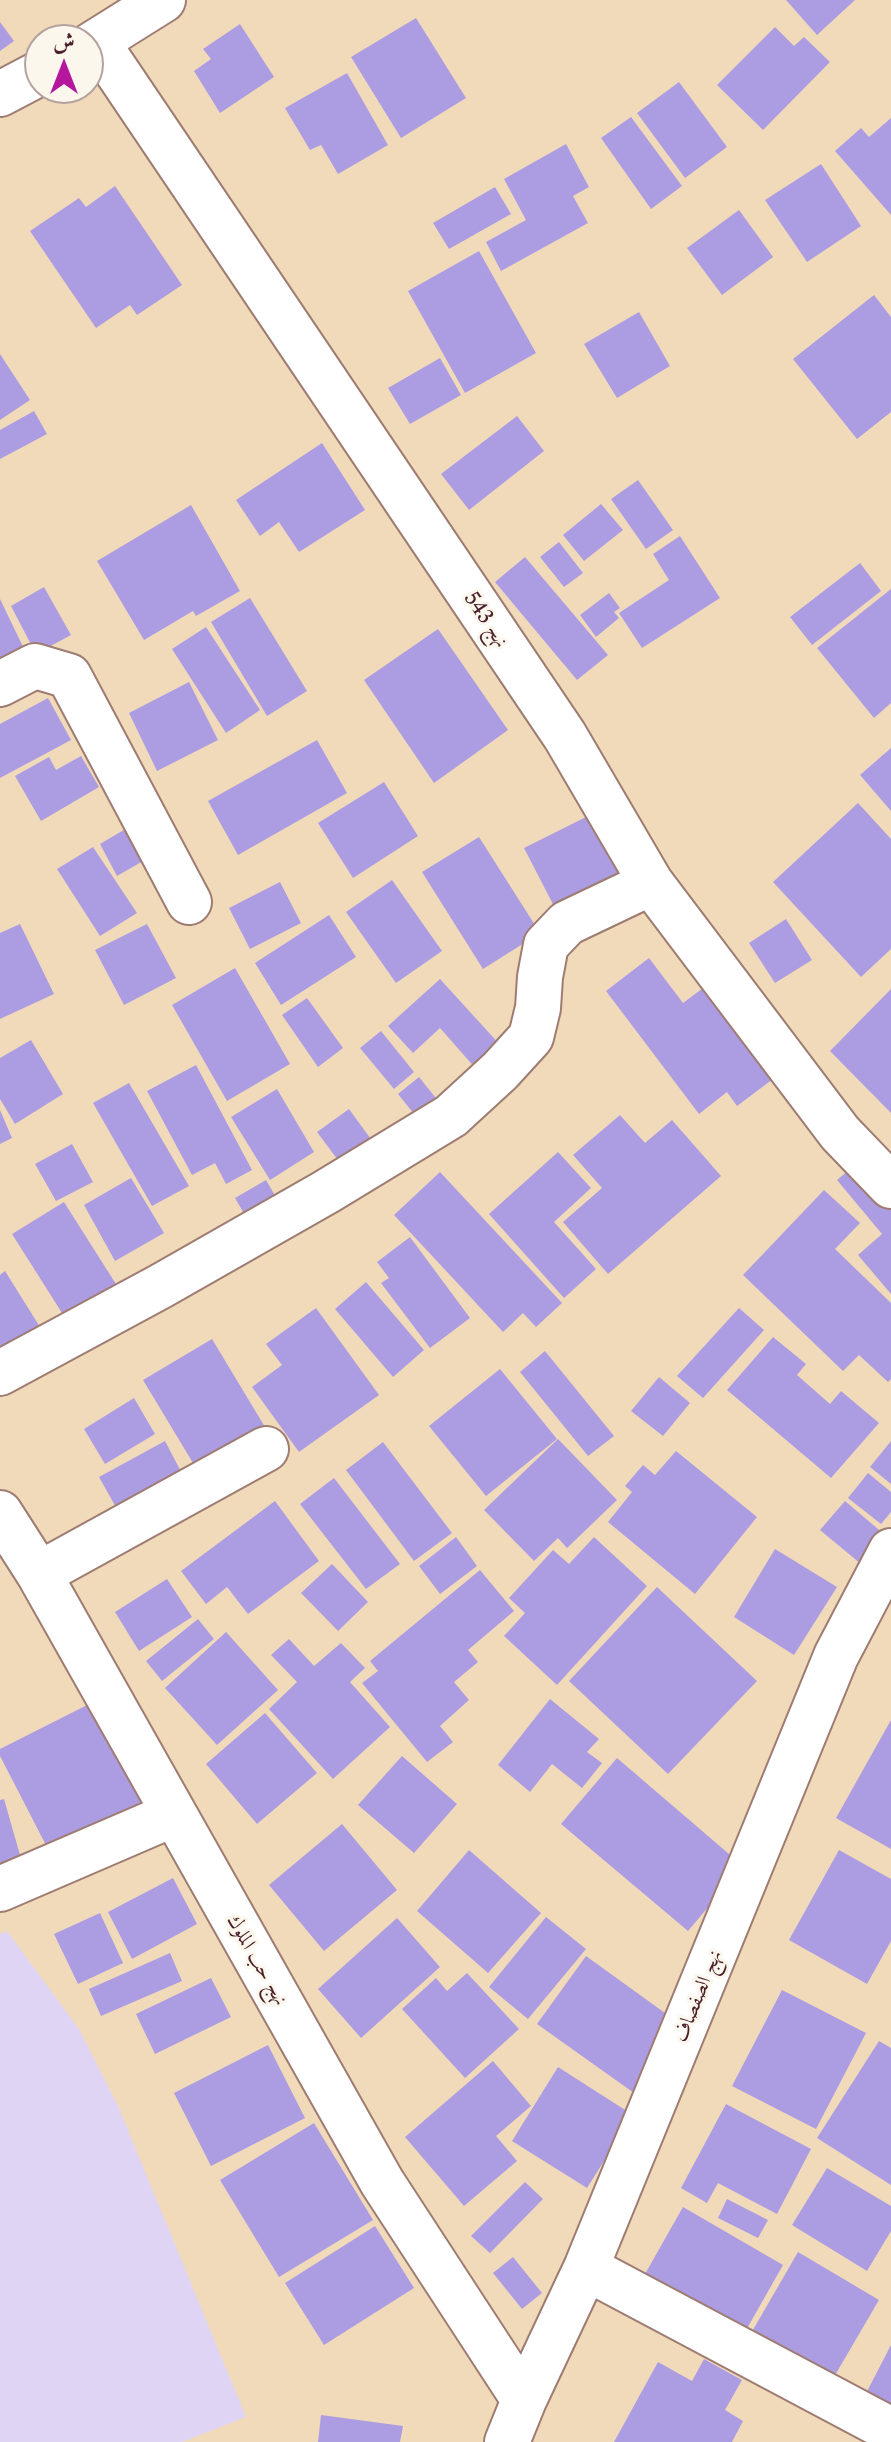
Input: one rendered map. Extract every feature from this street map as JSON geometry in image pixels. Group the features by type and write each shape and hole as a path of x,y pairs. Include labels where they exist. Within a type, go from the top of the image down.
{"street":[{"path":"104,37 163,0"},
{"name":"نهج 543","path":"104,63 565,736 651,883 840,1133 891,1186"},
{"path":"0,94 24,81"},
{"path":"0,684 35,666 69,676 189,902"},
{"path":"0,1373 312,1200 451,1116 500,1071 531,1037 546,945 567,923 651,883"},
{"path":"39,1574 266,1449"},
{"name":"نهج حب الملوك","path":"0,1513 39,1574 382,2182 524,2400"},
{"name":"نهج الصفصاف","path":"507,2442 586,2268 836,1656 891,1551"},
{"path":"0,1889 174,1814"},
{"path":"586,2268 891,2430"}],"shaded area":[{"path":"7,1931 79,2029 118,2106 246,2417 182,2442 0,2442 0,1934"}],"building":[{"path":"786,0 855,0 817,35"},
{"path":"416,18 466,98 401,138 351,57"},
{"path":"0,22 14,41 0,51"},
{"path":"240,24 274,77 220,113 194,71 211,59 203,49"},
{"path":"775,27 794,46 804,37 830,62 763,130 717,85"},
{"path":"347,73 388,145 338,174 321,145 310,150 285,108"},
{"path":"679,82 727,147 685,178 637,113"},
{"path":"631,117 682,186 651,209 601,138"},
{"path":"891,118 891,215 835,151 861,128 869,137"},
{"path":"566,144 589,187 573,196 588,223 501,271 486,242 526,220 504,179"},
{"path":"821,164 861,226 807,262 765,200"},
{"path":"115,186 182,285 137,315 130,305 96,328 30,231 79,198 86,207"},
{"path":"495,187 511,214 449,249 433,223"},
{"path":"739,210 773,257 722,295 687,248"},
{"path":"479,251 536,353 465,393 408,291"},
{"path":"874,295 891,317 891,412 857,439 793,359"},
{"path":"639,312 670,366 617,398 584,344"},
{"path":"0,354 30,400 0,420"},
{"path":"440,358 461,395 410,424 388,388"},
{"path":"34,411 47,434 0,459 0,430"},
{"path":"517,416 544,451 469,510 441,474"},
{"path":"322,443 365,510 299,552 279,522 260,536 236,500"},
{"path":"638,480 673,530 646,549 611,499"},
{"path":"601,504 623,530 584,561 563,535"},
{"path":"191,505 240,591 196,616 193,611 144,640 97,561"},
{"path":"680,536 720,598 642,648 619,613 669,580 653,554"},
{"path":"559,542 583,573 564,587 540,557"},
{"path":"525,557 608,655 577,680 495,582"},
{"path":"860,563 881,591 812,645 790,617"},
{"path":"44,587 71,635 36,654 11,606"},
{"path":"891,589 891,703 874,718 817,648"},
{"path":"609,593 620,608 614,612 619,618 596,637 580,615"},
{"path":"250,598 307,691 267,716 211,622"},
{"path":"0,599 27,655 0,668"},
{"path":"206,627 260,710 226,733 172,649"},
{"path":"438,629 508,730 434,783 364,680"},
{"path":"189,682 218,740 157,771 129,713"},
{"path":"48,698 71,740 0,778 0,724"},
{"path":"317,740 347,793 238,855 208,801"},
{"path":"891,748 891,811 860,775"},
{"path":"81,756 99,787 41,821 15,776 49,757 56,770"},
{"path":"384,782 418,836 353,878 318,823"},
{"path":"858,803 891,839 891,949 861,977 773,882"},
{"path":"594,813 628,879 558,914 524,848"},
{"path":"139,821 157,853 117,876 100,844"},
{"path":"479,837 540,933 483,969 422,872"},
{"path":"93,847 137,913 100,936 57,869"},
{"path":"392,880 442,951 396,983 346,912"},
{"path":"280,882 301,923 250,949 229,908"},
{"path":"329,915 356,957 281,1005 255,963"},
{"path":"786,919 812,960 775,983 749,943"},
{"path":"20,924 54,994 0,1019 0,933"},
{"path":"147,924 176,978 124,1005 95,950"},
{"path":"649,958 683,1003 703,988 773,1079 737,1106 727,1092 699,1114 606,991"},
{"path":"235,968 290,1064 227,1101 172,1005"},
{"path":"440,979 502,1047 477,1070 440,1028 413,1053 388,1026"},
{"path":"891,989 891,1113 830,1051"},
{"path":"307,998 343,1048 318,1067 282,1015"},
{"path":"381,1031 414,1072 394,1089 360,1048"},
{"path":"31,1040 63,1094 15,1124 0,1099 0,1058"},
{"path":"196,1065 252,1170 226,1184 215,1163 192,1175 147,1091"},
{"path":"419,1077 443,1107 422,1124 398,1094"},
{"path":"129,1083 189,1186 152,1206 93,1103"},
{"path":"277,1089 314,1152 270,1180 231,1117"},
{"path":"349,1109 381,1153 349,1175 317,1132"},
{"path":"0,1110 12,1138 0,1144"},
{"path":"620,1115 645,1143 672,1120 721,1176 608,1274 563,1222 602,1188 573,1155"},
{"path":"72,1144 93,1182 56,1201 35,1164"},
{"path":"558,1152 591,1188 554,1222 596,1269 564,1298 489,1214"},
{"path":"855,1165 891,1206 891,1294 858,1255 882,1234 837,1180"},
{"path":"440,1172 562,1303 536,1327 523,1313 503,1332 394,1215"},
{"path":"131,1178 164,1233 115,1261 84,1205"},
{"path":"266,1180 284,1211 253,1229 235,1198"},
{"path":"824,1190 860,1223 835,1249 891,1303 891,1379 888,1382 859,1355 843,1371 743,1275"},
{"path":"64,1202 121,1292 69,1324 12,1234"},
{"path":"410,1237 470,1318 430,1348 381,1283 389,1278 377,1262"},
{"path":"5,1271 40,1327 2,1350 0,1275"},
{"path":"366,1282 424,1350 393,1377 335,1309"},
{"path":"316,1308 379,1395 299,1452 252,1387 282,1365 266,1344"},
{"path":"739,1308 764,1330 703,1398 677,1376"},
{"path":"773,1337 806,1364 797,1375 830,1404 841,1391 879,1423 831,1478 727,1390"},
{"path":"212,1339 268,1432 199,1473 143,1380"},
{"path":"545,1351 614,1436 588,1456 520,1372"},
{"path":"500,1369 557,1439 486,1496 429,1426"},
{"path":"659,1377 690,1403 663,1436 631,1411"},
{"path":"134,1398 155,1434 105,1464 84,1429"},
{"path":"558,1439 617,1500 567,1548 558,1538 534,1561 484,1510"},
{"path":"165,1441 187,1483 122,1518 99,1477"},
{"path":"891,1441 891,1484 870,1467"},
{"path":"383,1442 452,1533 414,1561 346,1470"},
{"path":"676,1451 757,1517 695,1594 608,1522 632,1492 625,1486 643,1465 655,1475"},
{"path":"868,1473 891,1492 891,1512 881,1524 848,1498"},
{"path":"334,1478 400,1564 366,1589 300,1504"},
{"path":"275,1501 319,1561 248,1614 227,1587 206,1604 181,1571"},
{"path":"845,1501 891,1540 867,1569 820,1530"},
{"path":"456,1537 477,1566 440,1594 419,1566"},
{"path":"594,1537 647,1586 557,1685 504,1636 525,1613 509,1598 553,1550 569,1564"},
{"path":"775,1549 837,1587 794,1655 734,1617"},
{"path":"332,1564 368,1602 338,1631 301,1593"},
{"path":"480,1570 514,1611 468,1650 478,1662 454,1682 469,1700 440,1726 453,1742 427,1762 362,1683 378,1671 370,1661"},
{"path":"167,1579 192,1617 139,1651 115,1612"},
{"path":"657,1587 757,1681 668,1774 569,1681"},
{"path":"198,1619 214,1639 162,1681 146,1661"},
{"path":"226,1632 278,1690 217,1745 165,1688"},
{"path":"289,1639 314,1666 341,1643 365,1668 350,1682 390,1727 333,1779 269,1709 297,1682 271,1655"},
{"path":"103,1697 154,1796 49,1851 0,1756 0,1749"},
{"path":"550,1699 599,1739 587,1752 602,1763 582,1788 552,1764 530,1792 498,1765"},
{"path":"265,1713 317,1773 257,1824 206,1764"},
{"path":"891,1720 891,1849 836,1818"},
{"path":"402,1756 457,1804 414,1853 358,1805"},
{"path":"617,1758 743,1866 688,1931 561,1824"},
{"path":"4,1799 24,1869 0,1876 0,1800"},
{"path":"342,1824 397,1890 324,1951 269,1885"},
{"path":"469,1850 541,1913 488,1973 417,1911"},
{"path":"839,1850 891,1879 891,1941 867,1984 789,1940"},
{"path":"173,1878 197,1924 132,1959 108,1912"},
{"path":"100,1913 123,1963 78,1984 54,1934"},
{"path":"546,1917 586,1949 528,2019 489,1987"},
{"path":"397,1918 440,1967 361,2038 318,1989"},
{"path":"170,1953 182,1981 101,2016 89,1989"},
{"path":"586,1956 683,2026 634,2093 537,2024"},
{"path":"467,1973 519,2029 465,2078 402,2009 436,1978 447,1991"},
{"path":"211,1978 231,2017 155,2054 136,2014"},
{"path":"782,1990 866,2033 816,2129 732,2086"},
{"path":"879,2041 891,2048 891,2185 817,2138"},
{"path":"268,2045 305,2118 211,2166 174,2093"},
{"path":"493,2061 531,2106 496,2136 517,2161 464,2206 405,2137"},
{"path":"558,2067 633,2115 587,2188 512,2141"},
{"path":"726,2104 811,2149 777,2214 718,2183 707,2203 681,2188"},
{"path":"314,2123 373,2220 279,2277 220,2180"},
{"path":"827,2168 891,2206 891,2231 867,2271 792,2225"},
{"path":"525,2182 543,2199 490,2253 471,2236"},
{"path":"727,2199 768,2220 758,2238 718,2218"},
{"path":"683,2207 783,2265 745,2332 645,2274"},
{"path":"375,2226 414,2288 324,2345 285,2283"},
{"path":"798,2252 879,2300 831,2382 750,2335"},
{"path":"513,2257 542,2293 522,2309 493,2273"},
{"path":"891,2345 891,2422 860,2405"},
{"path":"704,2359 742,2380 725,2410 743,2421 732,2442 614,2442 658,2362 692,2381"},
{"path":"321,2415 403,2426 400,2442 318,2442"}]}
